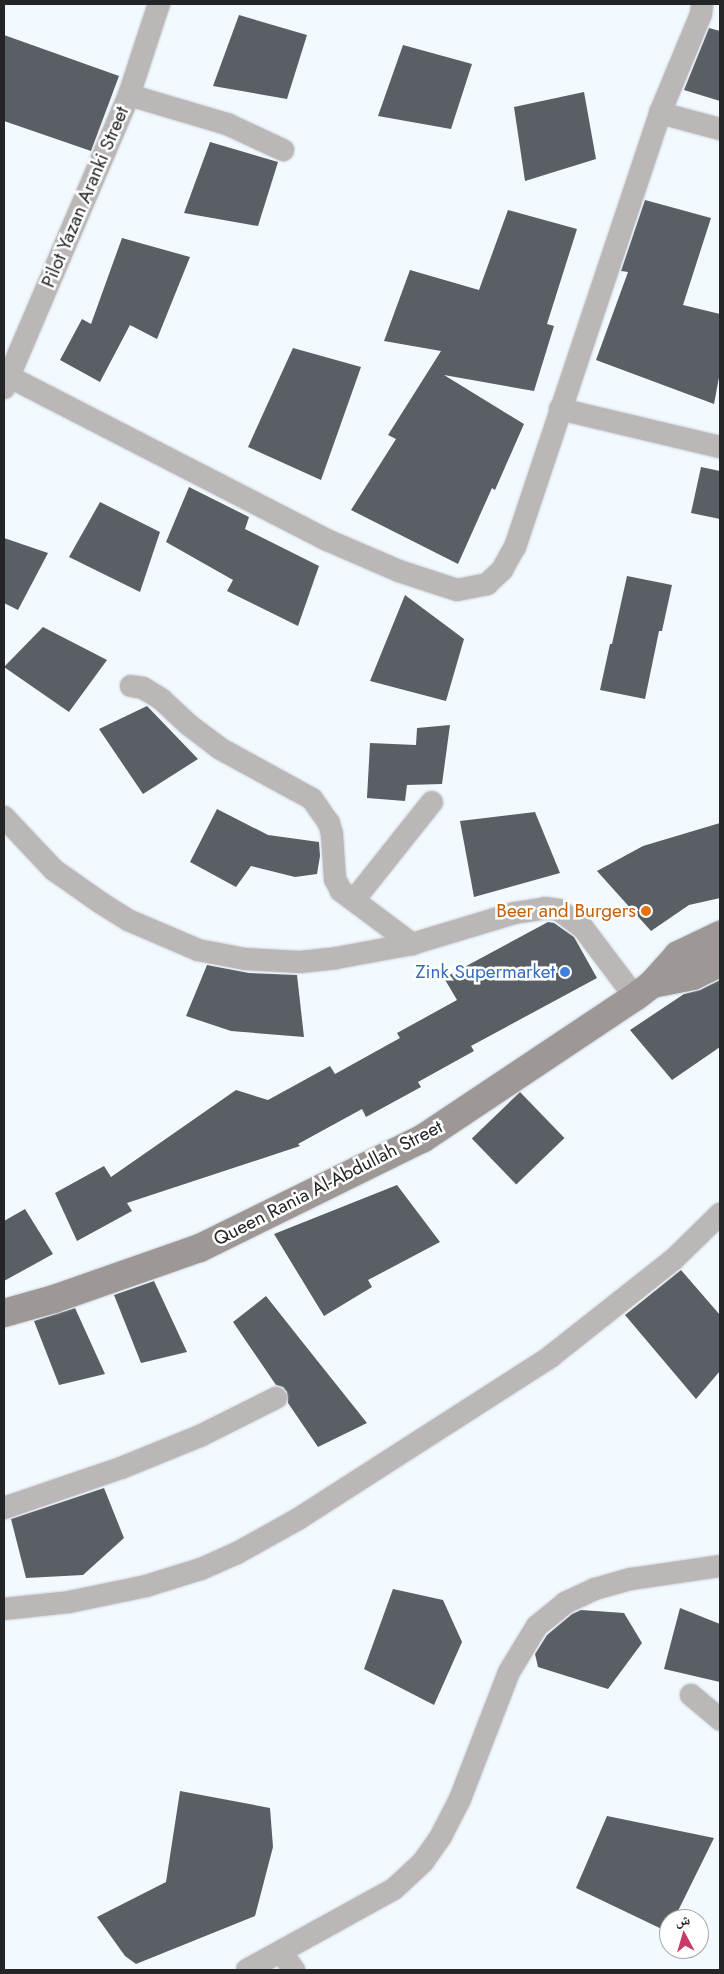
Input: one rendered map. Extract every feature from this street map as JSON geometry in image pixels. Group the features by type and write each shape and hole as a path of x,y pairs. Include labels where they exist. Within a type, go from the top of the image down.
{"main road":[{"name":"Queen Rania Al-Abdullah Street","path":"4,1313 54,1299 200,1248 422,1139 644,990 678,955 720,935"},
{"name":"Queen Rania Al-Abdullah Street","path":"644,990 693,976 720,963"}],"street":[{"name":"Pilot Yazan Aranki Street","path":"6,379 129,94 159,4"},
{"path":"6,379 327,540 399,571 457,590 487,584 502,570 515,547 660,113 701,14 702,4"},
{"path":"129,94 227,124 283,150"},
{"path":"660,113 720,129"},
{"path":"560,409 720,447"},
{"path":"131,686 143,688 161,698 188,726 219,748 312,799 325,815 332,834 337,886 341,891 412,944"},
{"path":"354,900 432,802"},
{"path":"4,817 54,870 101,903 128,920 198,950 245,959 300,962 336,958 412,944 516,913 545,908 559,910 583,928 644,990"},
{"path":"4,1609 69,1602 146,1586 201,1570 237,1553 298,1519 550,1357 673,1260 720,1214"},
{"path":"4,1508 121,1468 200,1436 276,1398"},
{"path":"247,1970 287,1961 394,1889 423,1862 441,1836 460,1799 510,1672 537,1626 565,1602 595,1589 631,1579 720,1566"},
{"path":"691,1695 720,1719"}],"building":[{"path":"239,15 307,35 287,99 213,86"},
{"path":"709,28 720,31 720,101 684,90"},
{"path":"4,35 119,76 91,151 4,121"},
{"path":"403,45 472,64 451,129 378,116"},
{"path":"584,92 596,159 525,181 514,107"},
{"path":"210,142 278,162 258,226 184,213"},
{"path":"645,200 711,218 683,305 720,314 720,372 714,404 596,360 628,272 621,271"},
{"path":"508,210 577,229 547,324 554,326 534,391 444,375 524,424 495,490 492,488 458,564 351,510 396,439 388,435 441,351 384,341 410,270 479,290"},
{"path":"122,238 190,257 157,339 130,325 100,382 60,360 82,319 91,324"},
{"path":"293,348 361,367 321,480 248,447"},
{"path":"701,467 720,471 720,519 691,513"},
{"path":"189,487 249,517 245,529 319,566 298,626 227,591 233,580 166,542"},
{"path":"100,502 160,532 140,592 69,557"},
{"path":"4,538 48,553 18,610 4,603"},
{"path":"627,576 672,585 662,631 659,631 645,699 600,690"},
{"path":"405,595 464,639 446,701 370,681"},
{"path":"43,627 107,660 69,712 4,667"},
{"path":"147,706 198,759 143,794 99,729"},
{"path":"450,725 442,784 407,785 405,801 367,798 370,743 416,745 417,728"},
{"path":"217,809 268,835 319,842 320,856 317,874 295,877 251,866 236,887 190,862"},
{"path":"535,812 560,873 474,897 460,821"},
{"path":"720,823 720,898 689,905 651,931 597,871 643,846"},
{"path":"548,922 554,923 574,937 597,978 471,1046 474,1051 418,1082 421,1087 366,1117 362,1109 298,1144 300,1146 127,1203 132,1211 77,1241 55,1193 104,1166 111,1177 236,1090 268,1100 330,1066 335,1074 400,1038 397,1033 457,1000 444,978"},
{"path":"207,965 249,973 297,975 304,1037 231,1031 186,1016"},
{"path":"720,980 720,1047 672,1080 630,1030 684,994 700,990"},
{"path":"520,1092 564,1138 516,1185 472,1139"},
{"path":"397,1185 440,1242 368,1280 372,1287 324,1316 274,1234"},
{"path":"25,1209 53,1254 4,1281 4,1221"},
{"path":"681,1270 720,1315 720,1371 696,1399 625,1315"},
{"path":"154,1281 187,1352 141,1363 114,1295"},
{"path":"266,1296 367,1423 318,1447 288,1403 287,1392 283,1387 276,1385 233,1322"},
{"path":"75,1308 105,1374 59,1385 34,1321"},
{"path":"104,1488 124,1538 83,1575 26,1578 11,1519"},
{"path":"393,1589 443,1600 462,1642 434,1705 364,1669"},
{"path":"680,1608 720,1624 720,1682 664,1669"},
{"path":"581,1610 624,1613 642,1643 608,1689 538,1667 535,1654 547,1635 572,1614"},
{"path":"180,1791 270,1808 273,1847 255,1916 136,1964 125,1956 97,1917 166,1882"},
{"path":"607,1816 714,1838 679,1909 659,1909 659,1928 576,1888"}],"place":[{"name":"Beer and Burgers","path":"646,911"},
{"name":"Zink Supermarket","path":"565,972"}]}
